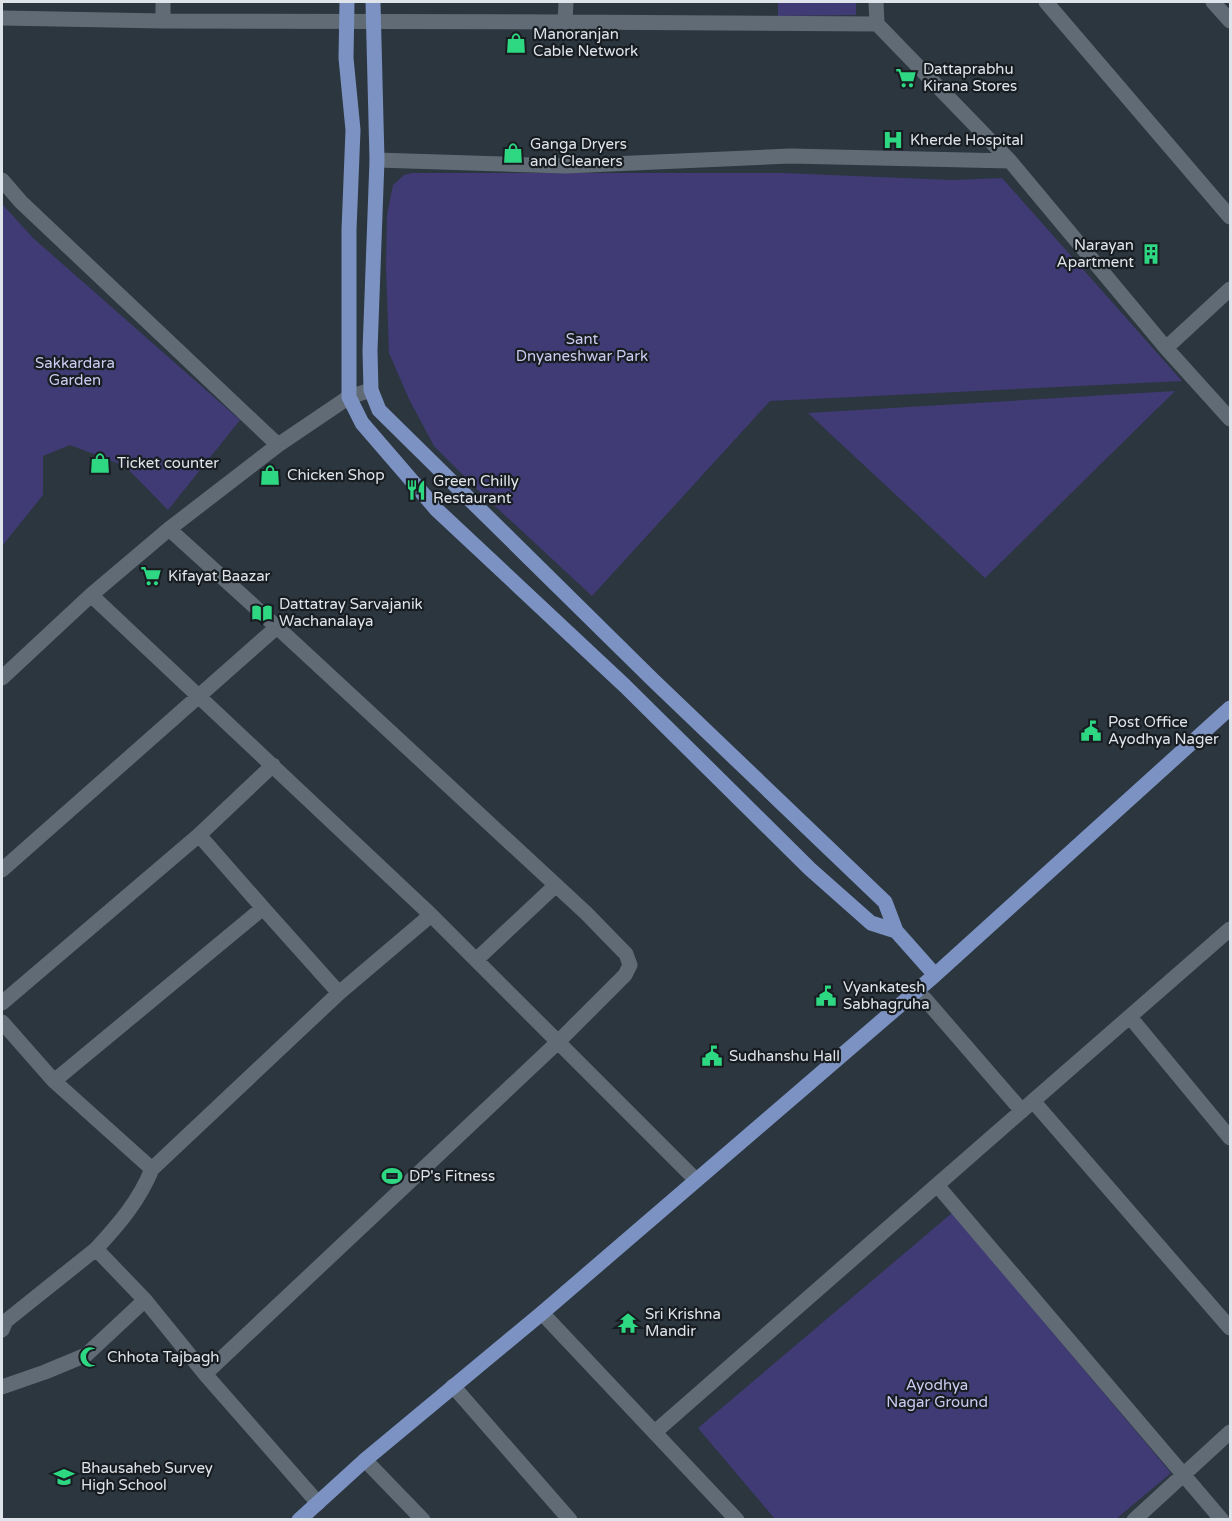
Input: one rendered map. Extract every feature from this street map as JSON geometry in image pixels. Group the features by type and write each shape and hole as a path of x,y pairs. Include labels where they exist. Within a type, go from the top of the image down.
{"main road":[{"path":"347,2 346,58 352,129 349,397 362,423 438,510 718,776 810,869 871,923 896,931"},
{"path":"373,2 377,160 370,351 372,390 379,410 885,902 896,931 935,975"},
{"path":"350,258 374,258"},
{"path":"593,656 611,638"},
{"path":"299,1520 365,1460 542,1313 695,1179 935,975 1230,708"}],"street":[{"path":"163,2 163,21"},
{"path":"565,22 566,2"},
{"path":"876,2 877,24 1010,161 1166,348 1230,419"},
{"path":"1046,2 1230,217"},
{"path":"1214,2 1230,21"},
{"path":"2,18 163,21 373,20 877,24"},
{"path":"377,160 566,166 790,156 1010,161"},
{"path":"2,180 21,202 278,445"},
{"path":"1166,348 1230,289"},
{"path":"2,678 91,595 170,529 278,445 349,397 372,390"},
{"path":"170,529 556,885 626,954 630,965 626,975 559,1041 205,1374"},
{"path":"91,595 431,915 695,1179"},
{"path":"2,870 278,627"},
{"path":"2,1003 199,835 273,765"},
{"path":"199,835 339,993"},
{"path":"476,960 556,885"},
{"path":"54,1081 263,908"},
{"path":"2,1330 6,1321 96,1249 125,1217 145,1186 152,1170 339,993 431,915"},
{"path":"655,1432 1230,928"},
{"path":"915,991 1027,1106 1230,1328"},
{"path":"1130,1017 1230,1138"},
{"path":"2,1022 54,1081 152,1170"},
{"path":"937,1185 1222,1520"},
{"path":"96,1249 145,1300 205,1374 318,1503"},
{"path":"2,1387 86,1355 145,1300"},
{"path":"542,1313 655,1432 729,1517"},
{"path":"453,1386 570,1520"},
{"path":"1134,1520 1230,1432"},
{"path":"365,1460 423,1520"}],"green space":[{"path":"778,2 856,2 856,15 778,16"},
{"name":"Sant Dnyaneshwar Park","path":"412,173 783,173 952,180 1002,178 1182,381 770,401 592,596 434,446 409,399 389,353 387,215 393,185 404,175"},
{"name":"Sakkardara Garden","path":"2,204 33,238 240,420 168,510 125,466 70,445 43,456 43,495 2,546"},
{"path":"1175,391 985,578 808,413"},
{"name":"Ayodhya Nagar Ground","path":"952,1213 1171,1473 1116,1519 775,1519 698,1428"}],"place":[{"name":"Manoranjan Cable Network","path":"516,43"},
{"name":"Dattaprabhu Kirana Stores","path":"906,78"},
{"name":"Kherde Hospital","path":"893,140"},
{"name":"Ganga Dryers and Cleaners","path":"513,153"},
{"name":"Narayan Apartment","path":"1151,254"},
{"name":"Ticket counter","path":"100,463"},
{"name":"Chicken Shop","path":"270,475"},
{"name":"Green Chilly Restaurant","path":"416,490"},
{"name":"Kifayat Baazar","path":"151,576"},
{"name":"Dattatray Sarvajanik Wachanalaya","path":"262,613"},
{"name":"Post Office Ayodhya Nager","path":"1091,731"},
{"name":"Vyankatesh Sabhagruha","path":"826,996"},
{"name":"Sudhanshu Hall","path":"712,1056"},
{"name":"DP's Fitness","path":"392,1176"},
{"name":"Sri Krishna Mandir","path":"628,1323"},
{"name":"Chhota Tajbagh","path":"90,1357"},
{"name":"Bhausaheb Survey High School","path":"64,1477"}]}
